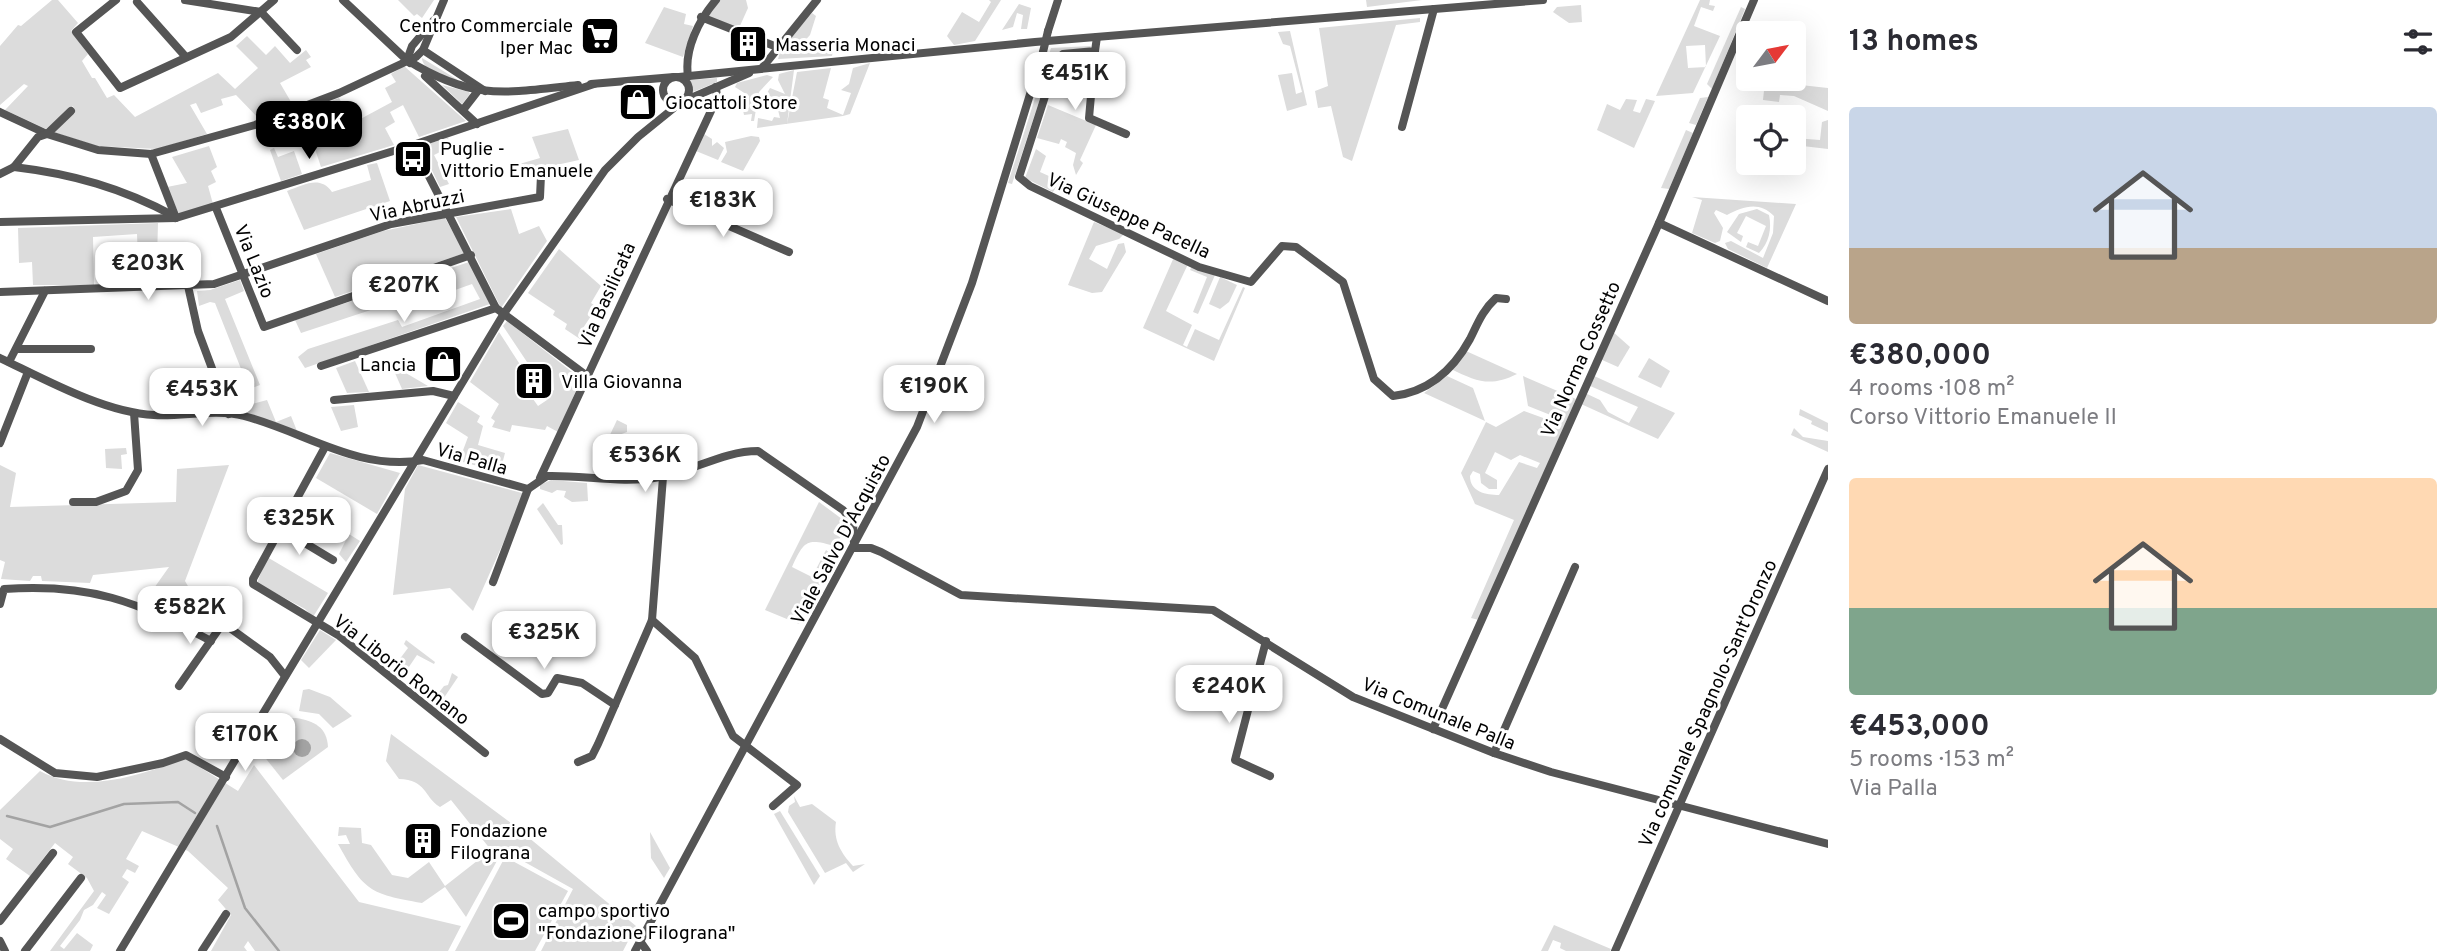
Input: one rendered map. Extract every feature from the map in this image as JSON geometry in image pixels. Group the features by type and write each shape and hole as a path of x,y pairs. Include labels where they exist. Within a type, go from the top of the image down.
{"street":[{"path":"116,0 76,32 120,88 231,37 274,0"},
{"path":"185,0 261,12 297,50"},
{"path":"343,0 477,124"},
{"path":"0,112 47,134 98,150 151,154 255,125 339,93 407,60 423,50 444,0"},
{"path":"661,118 664,84 680,77 701,17 716,0"},
{"path":"641,78 655,83 671,102 681,102 760,69 817,0"},
{"name":"Viale Salvo D'Acquisto","path":"635,951 897,468 935,384 972,282 1058,0"},
{"path":"407,60 438,79 477,92 520,92 641,78 680,77 1035,42 1434,9 1464,3 1543,0"},
{"name":"Via Norma Cossetto","path":"1433,729 1659,223 1754,0"},
{"path":"137,1 185,56"},
{"path":"1402,127 1434,9"},
{"path":"701,17 777,47"},
{"path":"407,60 412,46 436,19"},
{"path":"1097,37 1089,118 1126,134"},
{"path":"423,50 488,92"},
{"name":"Via Giuseppe Pacella","path":"1096,51 1063,54 1056,59 1019,177 1030,186 1199,267 1251,282 1282,246 1296,247 1343,282 1374,379 1393,397 1420,392 1433,383 1465,347 1478,316 1496,298 1506,299"},
{"path":"718,73 722,78 718,86"},
{"path":"120,951 503,315 605,170 681,102 690,90 680,77"},
{"path":"0,222 176,218 216,208 413,145 594,84"},
{"name":"Via Basilicata","path":"540,478 667,199 717,98 718,86"},
{"path":"463,110 477,92"},
{"path":"520,92 524,108"},
{"path":"0,174 14,167 38,137 47,134 71,111"},
{"path":"413,145 496,308 587,376"},
{"path":"151,154 176,218"},
{"path":"14,167 88,180 136,195 176,218"},
{"name":"Via Abruzzi","path":"0,292 214,284 391,224 540,197 541,176"},
{"path":"667,199 789,252"},
{"name":"Via Lazio","path":"216,208 264,327 471,255"},
{"path":"1659,223 1828,301"},
{"path":"188,286 198,331 229,414"},
{"path":"9,362 45,290"},
{"path":"321,366 496,308"},
{"path":"17,349 91,349"},
{"name":"Via Palla","path":"0,358 28,372 134,413 244,415 325,447 381,460 423,460 528,489 540,478"},
{"path":"0,443 28,372"},
{"path":"334,400 433,391 454,396"},
{"path":"73,502 96,502 126,491 138,470 134,413"},
{"name":"Via Liborio Romano","path":"325,447 280,528 253,584 338,635 485,753"},
{"path":"540,478 553,475 605,481 663,477 742,451 758,451 843,510 853,522 853,548"},
{"name":"Via comunale Spagnolo-Sant'Oronzo","path":"1615,951 1678,803 1828,469"},
{"path":"578,762 592,756 652,620 663,477"},
{"path":"493,582 528,489"},
{"path":"280,528 333,560"},
{"name":"Via Comunale Palla","path":"853,548 871,548 881,552 961,595 1213,610 1353,697 1494,753 1551,772 1828,844"},
{"path":"1494,753 1575,567"},
{"path":"0,604 4,589 67,587 94,591 131,603 211,641"},
{"path":"652,620 695,658 733,736 797,785 773,806"},
{"path":"179,686 223,623 270,657 285,676"},
{"path":"465,637 542,694 548,693 556,678 582,683 615,705"},
{"path":"1266,641 1235,760 1270,776"},
{"path":"0,739 55,773 97,777 163,763 186,755 224,779"},
{"path":"0,921 53,853"},
{"path":"25,951 81,878"},
{"path":"202,951 226,914"},
{"path":"0,941 5,951"},
{"path":"640,941 647,951"}],"shaded area":[{"path":"52,0 58,0 78,23 71,31 88,54 82,61 92,78 95,78 107,98 114,95 135,117 218,73 235,89 258,68 236,46 247,36 266,55 275,46 290,63 306,50 311,57 306,60 311,67 280,83 294,107 259,119 236,95 221,99 223,105 201,113 196,103 190,105 207,134 157,149 97,146 53,132 75,113 73,106 46,129 5,110 28,86 24,84 0,105 0,46 18,25 21,26"},
{"path":"398,0 434,0 422,18 417,14 414,16"},
{"path":"720,0 746,0 748,8 739,28 709,17 708,13"},
{"path":"989,0 1001,0 975,41 954,45 947,36 962,12 979,22 991,2"},
{"path":"1366,0 1422,0 1367,7"},
{"path":"1700,0 1710,0 1709,5 1715,6 1713,11 1701,7 1694,26 1720,36 1706,66 1705,45 1686,46 1688,68 1705,67 1693,93 1656,96"},
{"path":"1019,4 1031,8 1027,29 1021,29 1023,15 1017,13 1013,27 1002,30"},
{"path":"1581,5 1582,22 1569,23 1553,12 1557,7"},
{"path":"664,7 686,14 684,24 693,26 683,57 645,43"},
{"path":"1741,7 1745,9 1740,21 1736,21 1736,31 1712,89 1707,84"},
{"path":"812,13 816,16 810,35 799,47 833,51 832,56 778,59 781,49"},
{"path":"1420,18 1420,22 1396,25 1352,161 1343,157 1331,106 1318,108 1315,91 1328,86 1319,28"},
{"path":"1290,31 1307,105 1287,111 1278,75 1292,73 1296,94 1302,92 1290,46 1283,44 1278,32"},
{"path":"1091,46 1054,56 1012,184 1008,183 1051,48"},
{"path":"422,58 458,80 436,74 426,67"},
{"path":"870,63 850,114 787,124 797,72 831,68 823,98 829,100 827,108 843,115 851,93 841,90 849,84 853,68"},
{"path":"404,66 466,121 419,137 403,105 390,112 395,122 385,128 394,145 321,167 307,125 273,131 271,124 339,98 353,123 392,102 385,88 396,82 391,74"},
{"path":"794,70 787,124 757,128 758,118 772,121 774,117 780,118 776,102 763,100 770,88 785,94 778,80 779,74"},
{"path":"767,75 773,77 759,92 754,121 751,121 752,114 744,115 743,110 738,111 737,106 749,108 749,96 735,87 737,83"},
{"path":"717,78 717,82 693,92 690,80"},
{"path":"442,85 469,92 470,94 462,104"},
{"path":"1806,86 1828,88 1828,111 1794,96 1780,95 1779,102 1763,100 1764,91 1806,91"},
{"path":"1708,97 1696,125 1689,123 1700,98"},
{"path":"1626,99 1637,100 1633,111 1640,113 1646,99 1655,101 1634,148 1597,130 1607,104 1620,110"},
{"path":"1048,105 1096,125 1076,175 1073,165 1076,153 1065,147 1067,142 1061,139 1059,144 1037,138"},
{"path":"1828,120 1828,149 1806,146 1806,139 1820,140 1822,122"},
{"path":"568,129 579,160 520,173 516,165 540,158 532,137"},
{"path":"1686,130 1693,133 1669,189 1661,188"},
{"path":"704,134 712,139 712,146 717,142 724,148 718,160 696,151"},
{"path":"751,136 759,137 760,141 743,171 721,162 727,152 725,142"},
{"path":"448,138 452,146 434,155 449,184 440,187 420,146"},
{"path":"209,146 217,167 211,171 216,182 208,186 213,204 179,214 167,187 187,183 172,157"},
{"path":"274,148 278,157 294,151 302,174 281,181 270,150"},
{"path":"1036,149 1046,156 1040,172 1060,181 1053,192 1025,178"},
{"path":"377,163 390,201 304,230 287,191 317,183 332,192 371,180 367,165"},
{"path":"1692,197 1796,204 1767,268 1728,249 1725,243 1731,241 1763,258 1773,233 1774,216 1769,211 1751,206 1727,215 1716,210 1714,213 1723,228 1720,241 1715,243 1692,233 1702,200"},
{"path":"511,209 519,234 539,226 547,241 501,308 456,217"},
{"path":"1757,209 1769,215 1770,225 1769,236 1759,253 1746,247 1748,242 1758,246 1766,226 1746,216 1737,233 1743,236 1741,242 1727,232 1739,214"},
{"path":"445,218 465,253 335,297 316,254 383,231"},
{"path":"1094,222 1124,234 1119,239 1096,246 1089,259 1107,269 1118,244 1124,243 1126,252 1102,292 1092,293 1068,285"},
{"path":"158,223 157,260 138,259 137,234 93,237 94,285 33,285 32,262 19,263 18,228"},
{"path":"559,249 601,286 591,303 597,307 583,328 592,334 586,343 565,329 567,324 553,315 555,311 528,293"},
{"path":"1174,257 1188,264 1166,311 1192,325 1183,345 1187,347 1195,329 1219,340 1243,287 1245,288 1214,361 1143,328"},
{"path":"469,262 490,304 305,368 298,357 308,349 398,320 402,327 480,299 472,284 402,309 398,301 301,333 295,320"},
{"path":"1192,266 1215,275 1198,314 1193,312 1207,277 1190,270"},
{"path":"1220,277 1237,285 1229,302 1220,309 1209,304"},
{"path":"240,280 244,291 225,299 260,385 249,389 215,303 199,306 197,291 210,290"},
{"path":"507,321 581,379 558,432 547,426 545,430 512,425 510,432 492,427 495,421 491,418 499,404 470,382 499,332 519,363 516,375 538,406 547,400 545,396 554,390 553,370 540,363 527,362 503,326"},
{"path":"1612,331 1630,347 1618,367 1600,359"},
{"path":"1466,351 1517,374 1492,382 1469,377 1451,369"},
{"path":"1649,358 1670,371 1661,388 1638,377"},
{"path":"355,361 369,392 347,393 336,368"},
{"path":"399,369 428,386 402,389 395,373"},
{"path":"1592,375 1675,413 1658,439 1581,404 1585,393 1600,400 1608,412 1629,423 1638,407 1588,385"},
{"path":"1447,376 1473,388 1485,421 1424,393"},
{"path":"1523,376 1576,399 1479,620 1471,618 1514,520 1475,504 1461,473 1486,422 1496,427 1524,411 1557,423 1558,418 1528,406","holes":["1495,452 1511,460 1520,455 1540,463 1537,468 1519,462 1499,495 1484,493 1473,486 1470,476 1473,471 1480,474 1481,483 1489,489 1497,489 1497,480 1485,473"]},
{"path":"267,400 276,422 291,416 297,431 233,409"},
{"path":"458,402 480,416 477,422 483,426 478,445 505,453 500,472 459,461 468,437 446,423"},
{"path":"354,405 358,427 341,431 331,407"},
{"path":"1800,409 1828,423 1828,432 1799,415"},
{"path":"617,420 627,425 627,432 608,439"},
{"path":"1794,428 1803,437 1828,441 1828,452 1791,435"},
{"path":"126,448 127,454 121,455 122,469 106,468 105,449"},
{"path":"330,453 400,473 377,514 316,478"},
{"path":"0,465 16,473 10,507 176,502 177,469 229,465 185,581 192,593 177,616 141,600 147,598 169,567 93,575 90,583 42,581 41,576 33,576 30,581 1,579 5,562 0,560"},
{"path":"418,465 522,493 523,498 473,611 450,588 393,595 405,489"},
{"path":"551,480 587,483 588,501 572,502 564,497 566,491 557,490 552,493 540,489 540,485"},
{"path":"819,502 846,522 846,528 835,546 808,543 796,558 792,567 812,577 826,550 835,557 799,624 765,610"},
{"path":"543,503 558,525 562,525 561,545 537,509"},
{"path":"349,534 360,541 346,562 339,554"},
{"path":"267,557 328,593 313,617 305,609 257,583"},
{"path":"320,630 336,640 309,668 301,660"},
{"path":"406,640 435,662 434,664 417,655 398,683 390,672 408,648 404,644"},
{"path":"452,673 458,677 435,711 430,704 444,686 448,685"},
{"path":"309,689 330,697 352,716 333,728 319,714 299,711 303,690"},
{"path":"296,718 318,726 325,734 328,747 283,780 259,750 281,719"},
{"path":"391,734 511,823 636,926 623,951 541,951 573,889 503,850 466,917 445,887 422,903 379,893 362,881 338,844 350,844 346,835 338,836 339,827 361,828 362,843 371,845 392,875 408,878 429,862 445,886 491,850 451,800 440,807 420,785 399,779 386,761"},
{"path":"298,739 306,739 311,748 309,755 298,757 293,752 293,744"},
{"path":"185,758 238,791 254,765 359,902 461,926 448,951 255,951 248,941 244,947 247,951 211,951 231,915 218,900 228,888 188,851 142,831 126,859 139,866 135,873 127,869 122,877 129,882 109,914 97,908 106,895 102,892 93,905 84,910 80,920 60,946 64,949 77,933 93,945 90,951 50,951 94,891 87,878 68,864 73,857 55,843 30,876 6,859 13,849 0,839 0,810 40,771 57,778 93,782 132,776"},
{"path":"794,796 800,807 812,804 836,822 837,840 845,856 853,866 865,864 853,872 846,863 825,873 788,812 789,806 795,802"},
{"path":"780,811 820,876 814,885 774,814"},
{"path":"650,832 670,868 664,878 651,858"},
{"name":"campo sportivo \"Fondazione Filograna\"","path":"505,857 568,891 535,951 455,951"},
{"path":"1554,925 1611,949 1566,951 1560,948 1561,943 1553,940 1548,951 1541,951"}],"waterway":[{"path":"7,816 50,827 124,804 178,802 195,813"},
{"path":"217,826 245,908 279,951"}],"place":[{"name":"Centro Commerciale Iper Mac","path":"600,36"},
{"name":"Masseria Monaci","path":"748,44"},
{"name":"Giocattoli Store","path":"638,102"},
{"name":"Puglie - Vittorio Emanuele","path":"413,159"},
{"name":"Lancia","path":"443,364"},
{"name":"Villa Giovanna","path":"534,381"},
{"name":"Fondazione Filograna","path":"423,841"},
{"name":"campo sportivo \"Fondazione Filograna\"","path":"511,921"}]}
